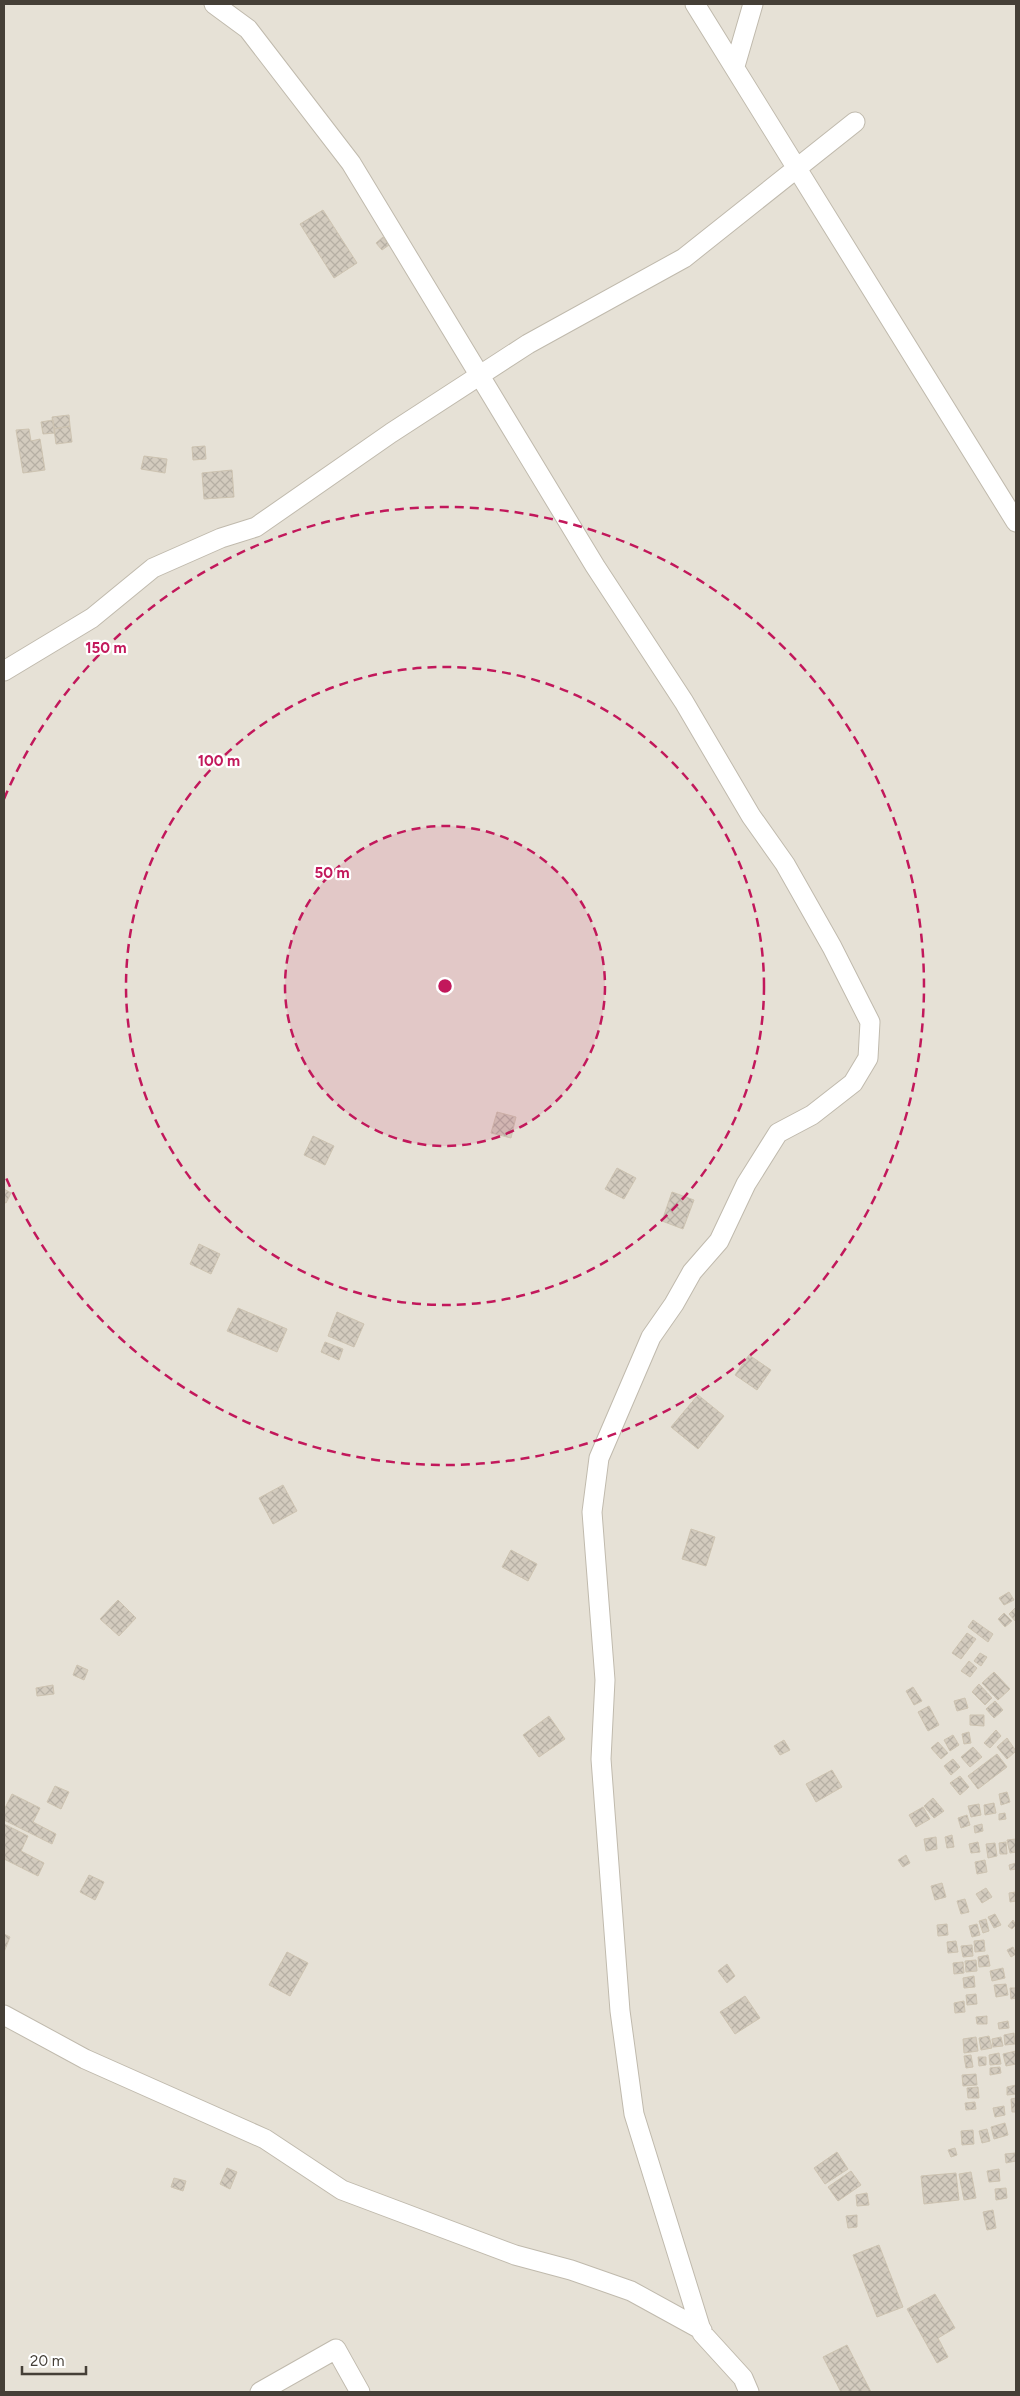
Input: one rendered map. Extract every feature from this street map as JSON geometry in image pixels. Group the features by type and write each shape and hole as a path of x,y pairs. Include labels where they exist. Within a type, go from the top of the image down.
{"street":[{"path":"214,4 248,29 351,163 595,566 684,702 751,816 785,864 832,947 870,1022 868,1058 853,1082 812,1115 778,1133 746,1184 719,1241 692,1272 674,1304 651,1337 600,1458 592,1512 605,1680 601,1759 620,2011 634,2114 702,2330"},
{"path":"695,4 1016,522"},
{"path":"734,66 753,4"},
{"path":"4,671 92,618 153,568 221,538 256,527 390,433 528,344 684,258 854,122"},
{"path":"4,2015 85,2058 265,2139 342,2190 515,2255 571,2270 631,2291 702,2330 743,2378 749,2392"},
{"path":"260,2392 336,2349 360,2392"}],"shaded area":[{"path":"4,4 1016,4 1016,2392 4,2392"}],"building":[{"path":"323,210 357,263 334,278 300,224"},
{"path":"383,237 389,245 382,250 376,243"},
{"path":"69,415 70,426 54,429 52,417"},
{"path":"53,420 55,433 43,434 41,422"},
{"path":"70,426 72,442 56,444 54,429"},
{"path":"29,429 31,441 40,439 45,470 23,473 16,430"},
{"path":"205,446 206,459 193,460 192,447"},
{"path":"144,456 167,459 165,473 141,469"},
{"path":"232,470 234,497 204,499 202,473"},
{"path":"497,1112 516,1117 511,1138 491,1133"},
{"path":"313,1136 334,1146 325,1165 304,1155"},
{"path":"617,1168 636,1178 624,1199 605,1189"},
{"path":"4,1189 11,1193 6,1203 4,1202"},
{"path":"672,1192 694,1200 683,1229 662,1221"},
{"path":"199,1244 220,1254 211,1274 190,1264"},
{"path":"238,1308 287,1329 277,1352 227,1331"},
{"path":"337,1312 364,1324 354,1347 328,1336"},
{"path":"325,1342 343,1349 339,1360 321,1352"},
{"path":"749,1355 771,1370 757,1390 735,1375"},
{"path":"698,1395 724,1416 698,1449 671,1427"},
{"path":"283,1485 297,1511 273,1524 259,1498"},
{"path":"691,1529 715,1537 706,1566 682,1559"},
{"path":"511,1550 537,1564 528,1581 502,1567"},
{"path":"1009,1592 1014,1600 1004,1605 999,1598"},
{"path":"118,1600 136,1618 119,1636 100,1619"},
{"path":"1016,1609 1016,1622 1009,1614"},
{"path":"1004,1613 1012,1621 1005,1627 998,1619"},
{"path":"973,1620 993,1634 988,1642 968,1627"},
{"path":"967,1633 976,1639 961,1659 952,1653"},
{"path":"980,1653 987,1657 981,1666 974,1661"},
{"path":"969,1661 977,1668 970,1677 961,1671"},
{"path":"77,1665 88,1670 84,1680 73,1675"},
{"path":"994,1672 1010,1689 998,1700 982,1683"},
{"path":"979,1684 992,1698 985,1705 972,1692"},
{"path":"53,1685 54,1694 37,1696 36,1688"},
{"path":"913,1687 922,1701 914,1705 906,1691"},
{"path":"965,1698 968,1708 957,1711 954,1701"},
{"path":"995,1701 1003,1710 994,1718 986,1709"},
{"path":"929,1706 939,1725 928,1731 918,1712"},
{"path":"970,1715 984,1715 984,1726 970,1725"},
{"path":"549,1716 565,1739 539,1757 523,1735"},
{"path":"996,1730 1001,1736 990,1748 984,1743"},
{"path":"969,1732 971,1743 964,1744 962,1734"},
{"path":"953,1735 959,1745 950,1751 944,1740"},
{"path":"1007,1738 1016,1751 1007,1759 997,1747"},
{"path":"784,1740 790,1750 780,1755 774,1746"},
{"path":"938,1742 948,1753 941,1759 931,1748"},
{"path":"973,1747 982,1757 970,1767 961,1757"},
{"path":"997,1754 1007,1767 978,1789 968,1776"},
{"path":"953,1759 960,1767 951,1775 944,1766"},
{"path":"832,1770 842,1787 816,1802 806,1784"},
{"path":"960,1776 969,1787 960,1795 950,1783"},
{"path":"55,1786 69,1792 61,1809 47,1802"},
{"path":"1007,1792 1010,1802 1001,1805 999,1794"},
{"path":"12,1794 40,1808 33,1822 56,1834 52,1844 4,1820 4,1810"},
{"path":"933,1798 944,1811 934,1818 924,1806"},
{"path":"994,1803 996,1813 985,1815 984,1805"},
{"path":"979,1804 981,1815 971,1817 968,1806"},
{"path":"923,1807 930,1819 916,1827 909,1815"},
{"path":"1005,1813 1006,1819 999,1820 999,1814"},
{"path":"967,1815 970,1825 961,1828 958,1818"},
{"path":"4,1824 28,1836 21,1851 44,1863 38,1876 4,1859"},
{"path":"982,1824 983,1831 975,1833 974,1826"},
{"path":"952,1835 954,1847 947,1848 945,1837"},
{"path":"936,1837 937,1849 926,1851 924,1839"},
{"path":"1016,1839 1016,1852 1010,1853 1007,1840"},
{"path":"978,1842 980,1852 971,1853 969,1844"},
{"path":"1006,1842 1007,1854 1000,1854 999,1843"},
{"path":"995,1843 997,1856 988,1858 986,1844"},
{"path":"906,1855 910,1863 903,1867 898,1860"},
{"path":"985,1860 987,1872 977,1874 975,1862"},
{"path":"1016,1863 1016,1869 1010,1870 1009,1865"},
{"path":"89,1875 104,1882 95,1900 80,1892"},
{"path":"942,1883 946,1897 935,1900 931,1886"},
{"path":"986,1888 992,1897 982,1903 976,1894"},
{"path":"1016,1892 1016,1901 1010,1902 1009,1893"},
{"path":"965,1899 969,1912 961,1914 957,1901"},
{"path":"995,1914 1001,1925 994,1928 988,1917"},
{"path":"986,1919 989,1931 983,1933 979,1921"},
{"path":"1013,1920 1016,1925 1012,1929 1008,1926"},
{"path":"947,1924 948,1935 938,1936 937,1925"},
{"path":"977,1924 980,1935 972,1937 969,1926"},
{"path":"4,1934 10,1937 4,1952"},
{"path":"984,1940 985,1951 975,1952 974,1941"},
{"path":"956,1941 958,1952 948,1953 947,1942"},
{"path":"972,1945 973,1956 963,1957 961,1946"},
{"path":"1013,1947 1016,1954 1011,1957 1007,1950"},
{"path":"287,1952 308,1963 290,1996 269,1985"},
{"path":"988,1955 990,1966 979,1967 978,1957"},
{"path":"976,1960 977,1971 966,1972 965,1961"},
{"path":"963,1962 964,1973 954,1974 953,1963"},
{"path":"727,1964 735,1976 727,1983 718,1971"},
{"path":"1003,1968 1005,1978 992,1981 990,1971"},
{"path":"974,1976 975,1987 964,1988 963,1978"},
{"path":"1006,1984 1008,1995 996,1997 994,1985"},
{"path":"1010,1988 1016,1988 1016,1998 1011,1999"},
{"path":"976,1994 977,2004 967,2005 966,1995"},
{"path":"745,1996 760,2018 735,2034 720,2012"},
{"path":"964,2001 965,2012 955,2013 954,2003"},
{"path":"987,2016 987,2024 977,2024 976,2017"},
{"path":"1008,2021 1009,2028 999,2029 998,2023"},
{"path":"1014,2033 1015,2044 1005,2045 1004,2035"},
{"path":"989,2036 992,2048 981,2050 979,2038"},
{"path":"976,2037 978,2051 964,2053 963,2039"},
{"path":"1001,2037 1003,2046 993,2047 992,2039"},
{"path":"1016,2051 1016,2064 1006,2066 1003,2054"},
{"path":"999,2053 1001,2064 990,2065 989,2055"},
{"path":"971,2055 973,2067 966,2068 964,2056"},
{"path":"978,2057 986,2057 986,2065 979,2066"},
{"path":"1000,2067 1001,2073 990,2075 990,2068"},
{"path":"976,2074 977,2085 963,2086 962,2075"},
{"path":"1016,2085 1016,2094 1007,2095 1007,2087"},
{"path":"978,2087 979,2098 968,2098 967,2088"},
{"path":"1016,2098 1016,2112 1012,2112 1011,2099"},
{"path":"975,2102 976,2109 966,2110 965,2103"},
{"path":"1004,2106 1005,2115 995,2117 993,2108"},
{"path":"1005,2123 1008,2135 994,2139 991,2127"},
{"path":"987,2129 990,2141 982,2143 979,2131"},
{"path":"973,2130 974,2144 962,2145 961,2131"},
{"path":"955,2148 957,2155 951,2157 948,2150"},
{"path":"837,2152 848,2169 825,2184 814,2168"},
{"path":"1015,2153 1016,2161 1006,2163 1005,2154"},
{"path":"227,2168 237,2172 230,2189 220,2184"},
{"path":"999,2169 1000,2181 989,2182 987,2171"},
{"path":"851,2171 861,2185 838,2201 828,2187"},
{"path":"971,2172 976,2198 964,2200 959,2174"},
{"path":"956,2173 959,2200 924,2204 921,2176"},
{"path":"174,2178 186,2181 183,2191 171,2187"},
{"path":"1006,2188 1007,2198 996,2200 995,2189"},
{"path":"867,2193 869,2205 857,2206 856,2195"},
{"path":"993,2210 996,2228 987,2230 983,2212"},
{"path":"857,2215 857,2227 848,2228 846,2216"},
{"path":"879,2245 903,2307 877,2317 853,2255"},
{"path":"935,2294 955,2328 938,2338 948,2357 937,2363 907,2309"},
{"path":"847,2345 871,2392 841,2392 823,2357"}]}
